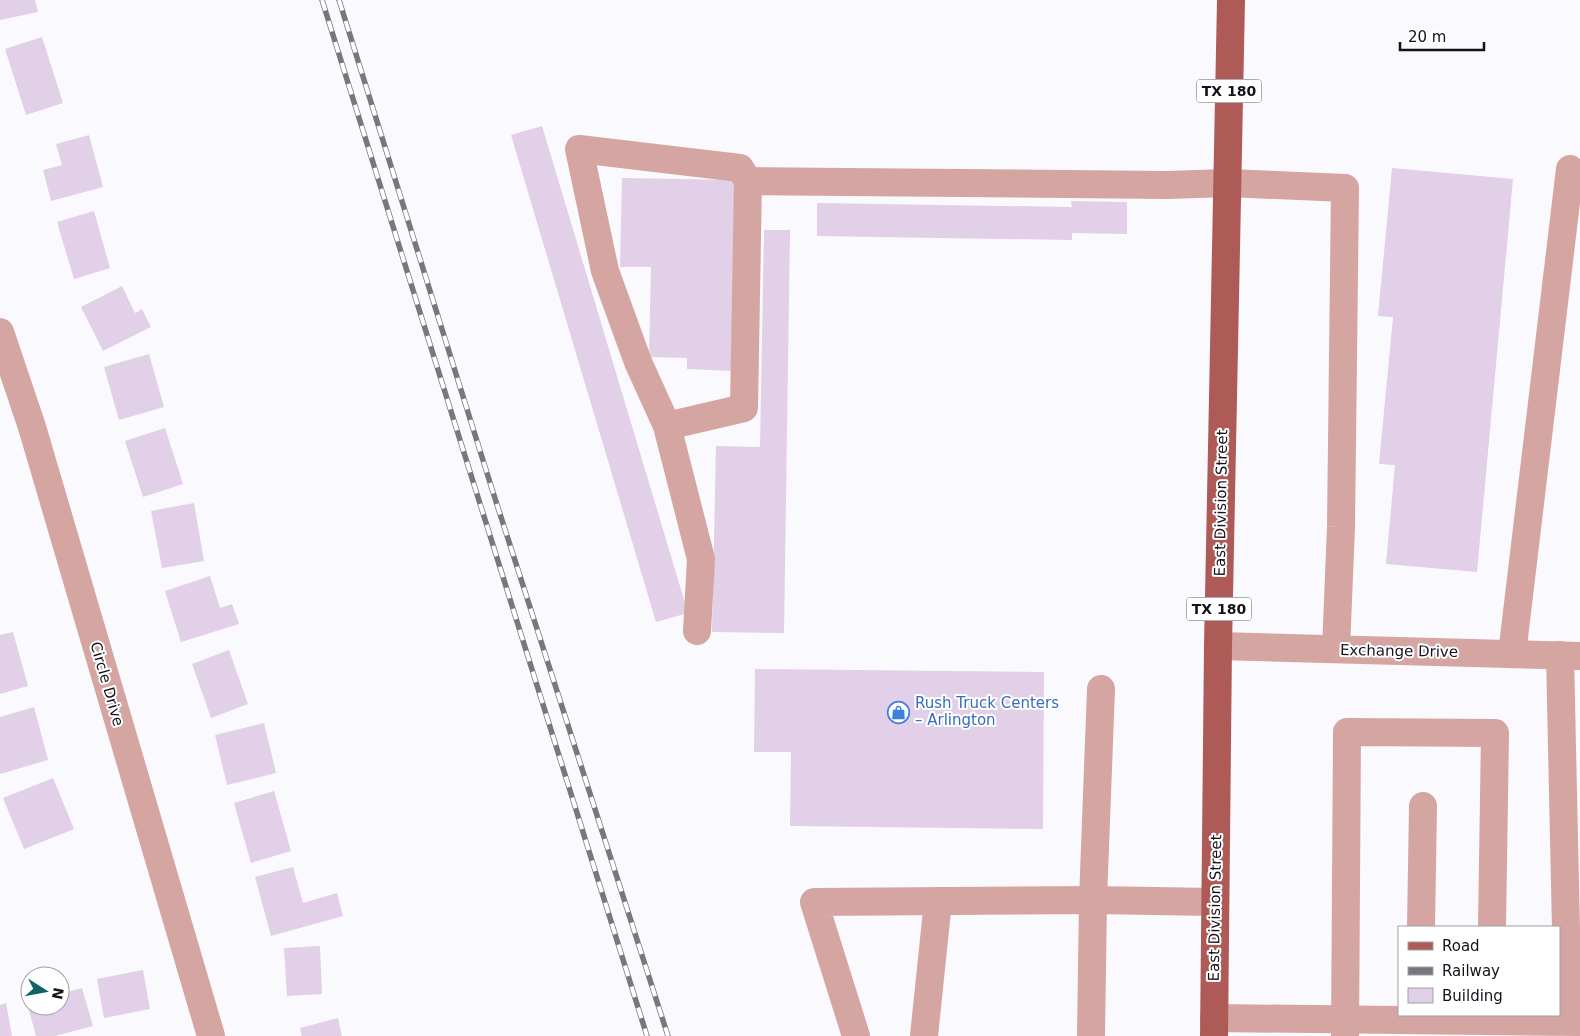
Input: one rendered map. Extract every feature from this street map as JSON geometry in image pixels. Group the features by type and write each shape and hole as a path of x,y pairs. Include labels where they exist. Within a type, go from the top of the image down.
{"main road":[{"name":"East Division Street","path":"1214,1027 1218,646 1231,0"}],"street":[{"path":"667,426 744,408 748,181 740,168 579,149 605,271 638,362 667,426 701,559 697,631"},
{"path":"1512,654 1570,169"},
{"path":"748,181 1228,183 1345,188 1341,527 1336,649"},
{"name":"Circle Drive","path":"0,332 34,437 211,1036"},
{"name":"Exchange Drive","path":"1218,646 1570,655"},
{"path":"1214,1027 1345,1028 1491,1018 1574,1022 1570,655"},
{"path":"1091,1036 1093,900 1101,688"},
{"path":"1345,1028 1346,732 1495,733 1492,926"},
{"path":"1421,926 1423,806"},
{"path":"856,1036 814,902 1093,900 1215,902"},
{"path":"924,1036 938,901"}],"building":[{"path":"0,0 35,0 38,12 0,20"},
{"path":"42,37 63,103 26,115 5,49"},
{"path":"542,126 688,613 656,622 511,135"},
{"path":"89,135 103,187 51,201 43,170 62,165 56,144"},
{"path":"1392,168 1513,179 1477,572 1386,564 1395,465 1379,464 1393,317 1378,316"},
{"path":"622,178 737,180 733,371 687,369 687,358 649,357 651,267 620,267"},
{"path":"1071,201 1127,202 1127,234 1072,233 1072,240 817,236 817,203 1072,207"},
{"path":"94,211 110,268 74,279 57,222"},
{"path":"764,230 790,230 784,633 712,632 716,446 760,447"},
{"path":"122,286 135,313 142,309 151,327 103,351 81,307"},
{"path":"149,354 164,407 119,420 104,367"},
{"path":"165,428 183,484 143,497 125,441"},
{"path":"194,503 204,561 162,568 151,511"},
{"path":"210,576 220,608 232,604 239,624 181,642 165,591"},
{"path":"13,632 28,686 0,694 0,635"},
{"path":"229,650 248,704 211,718 192,664"},
{"name":"Rush Truck Centers – Arlington","path":"755,669 1044,672 1043,829 790,826 791,752 754,752"},
{"path":"34,707 48,760 0,774 0,717"},
{"path":"264,723 276,773 227,785 215,735"},
{"path":"53,778 74,829 24,849 3,798"},
{"path":"274,791 291,851 251,863 234,803"},
{"path":"293,867 303,903 337,893 343,916 271,936 255,877"},
{"path":"320,946 322,994 287,996 284,948"},
{"path":"143,970 150,1009 104,1018 97,979"},
{"path":"82,988 93,1026 55,1036 36,1036 31,1016 70,1016 70,991"},
{"path":"6,1003 12,1036 0,1036 0,1005"},
{"path":"338,1018 342,1036 302,1036 300,1028"}],"railway":[{"path":"322,0 647,1036"},
{"path":"339,0 492,489 668,1036"}],"place":[{"name":"Rush Truck Centers – Arlington","path":"899,712"}]}
